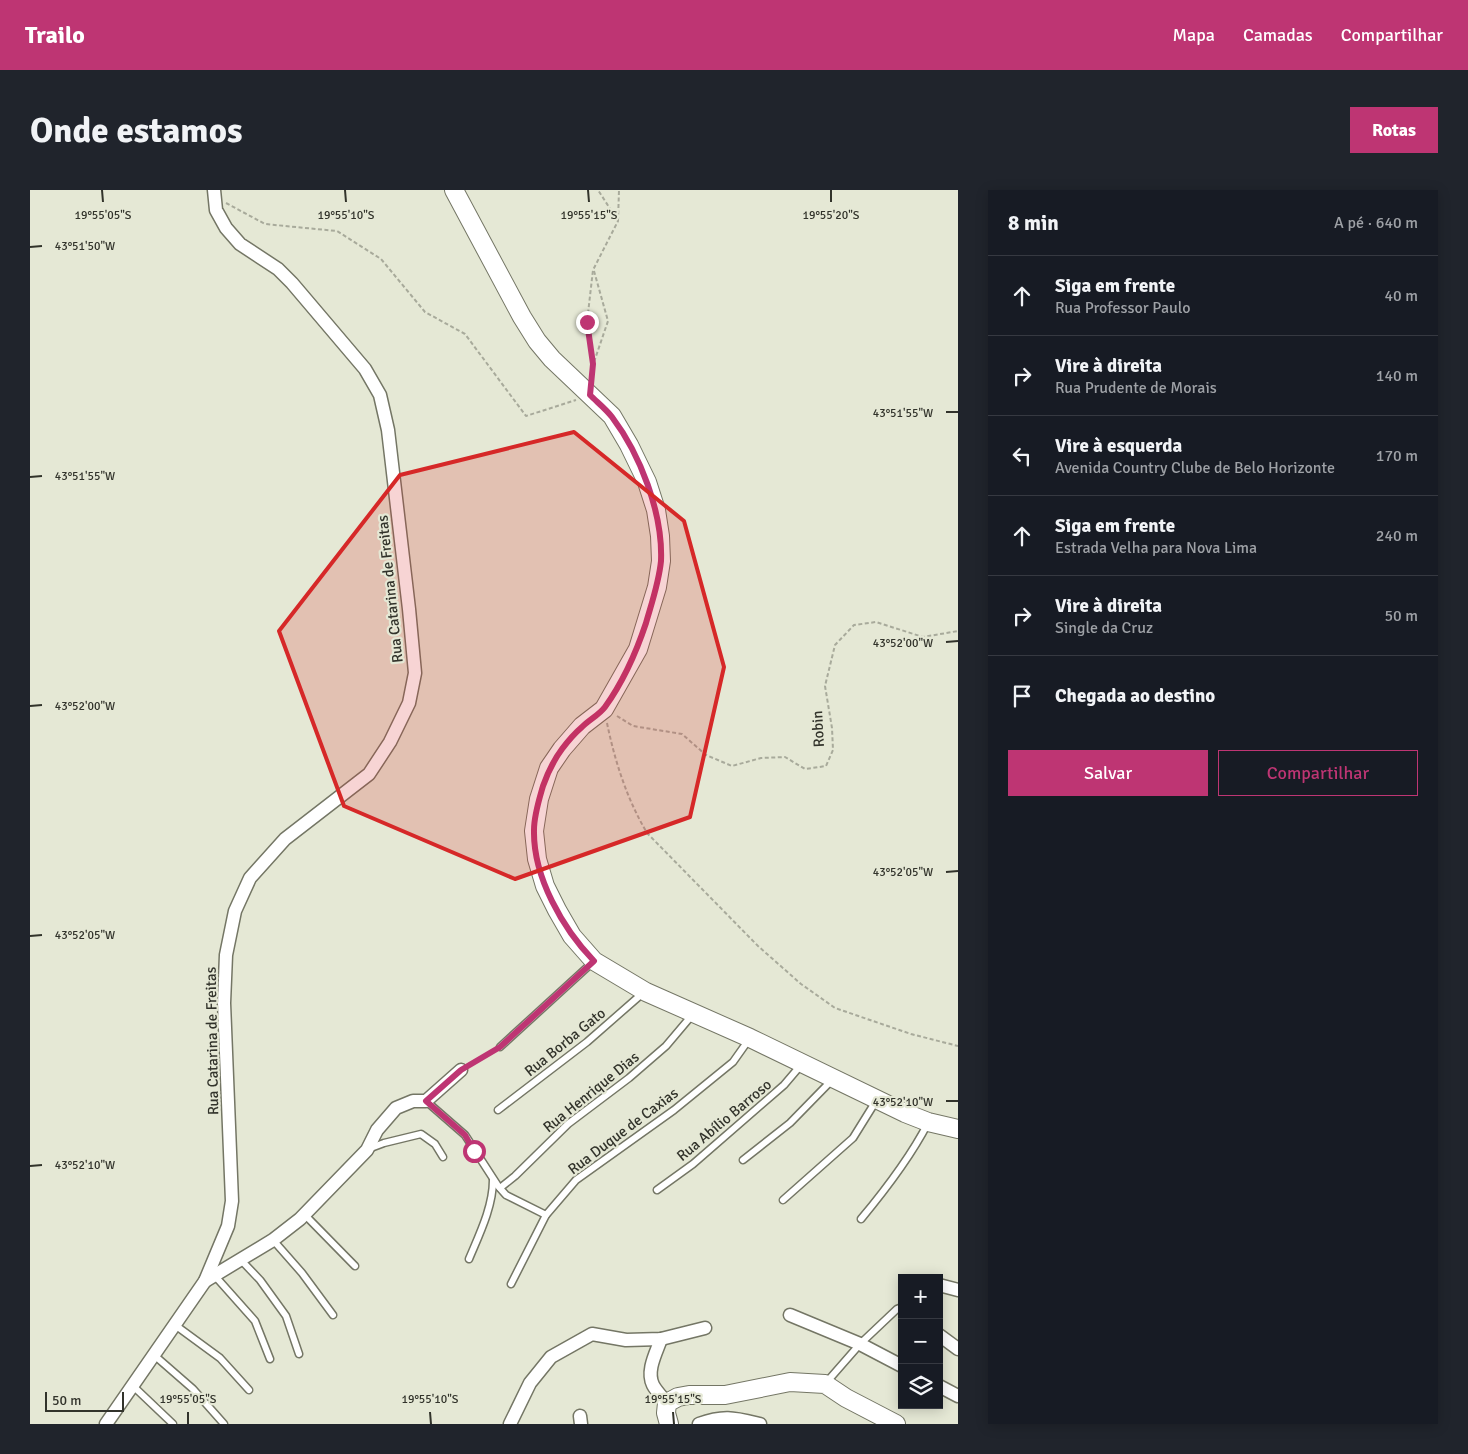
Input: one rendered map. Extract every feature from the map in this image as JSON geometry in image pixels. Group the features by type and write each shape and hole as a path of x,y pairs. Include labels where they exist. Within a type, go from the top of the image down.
{"street":[{"path":"454,190 522,318 537,341 552,359 612,416 647,482 656,510 660,536 661,561 657,587 638,649 604,709 582,726 562,749 549,768 539,800 534,830 537,859 545,886 572,936 594,961 646,992 695,1012 904,1113 928,1122 958,1129"},
{"name":"Rua Catarina de Freitas","path":"111,1422 132,1385 210,1278 228,1226 232,1201 224,1003 226,955 235,911 250,878 285,839 369,774 390,742 409,702 415,673 388,430 380,394 365,369 292,283 278,269 240,244 226,228 216,210 215,194"},
{"path":"210,1278 273,1240 304,1214 367,1150 377,1130 396,1108 413,1101 426,1101 461,1070"},
{"path":"943,1286 958,1290"},
{"path":"790,1315 860,1344 898,1364"},
{"path":"510,1424 530,1383 551,1357 592,1334 626,1340 660,1339 705,1328"},
{"path":"660,1339 650,1376 653,1386 668,1404"},
{"path":"943,1339 958,1348"},
{"path":"669,1424 666,1413 668,1404 678,1397 689,1395 725,1395 790,1382 825,1384 846,1398 896,1424"},
{"path":"943,1388 958,1396"},
{"path":"699,1424 715,1418 730,1418 760,1424"}],"lane":[{"path":"500,1047 594,961"},
{"name":"Rua Borba Gato","path":"498,1110 587,1042 646,992"},
{"name":"Rua Henrique Dias","path":"500,1188 522,1170 568,1124 629,1078 666,1046 695,1012"},
{"name":"Rua Duque de Caxias","path":"511,1284 546,1215 576,1180 674,1110 733,1062 750,1038"},
{"name":"Rua Abílio Barroso","path":"657,1190 693,1164 784,1086 803,1063"},
{"path":"743,1160 790,1123 834,1078"},
{"path":"783,1200 853,1138 877,1100"},
{"path":"426,1101 465,1135 506,1196 546,1215"},
{"path":"861,1219 885,1190 917,1145 928,1122"},
{"path":"367,1150 384,1143 421,1134 435,1144 442,1157"},
{"path":"469,1259 482,1228 493,1189 493,1179"},
{"path":"304,1214 355,1266"},
{"path":"273,1240 302,1273 333,1315"},
{"path":"240,1259 260,1280 286,1316 299,1354"},
{"path":"210,1278 255,1320 270,1359"},
{"path":"825,1384 860,1344 898,1309"},
{"path":"175,1325 220,1358 249,1390"},
{"path":"154,1355 193,1389 224,1424"},
{"path":"132,1385 173,1424"}],"path":[{"path":"598,190 618,221"},
{"path":"215,194 265,224 337,231 381,259 424,312 465,334 526,416 590,395 593,364 587,322 594,270 618,221 619,190"},
{"path":"593,364 608,321 594,270"},
{"name":"Robin","path":"604,709 633,726 682,734 706,754 732,766 761,758 785,757 805,769 826,766 833,750 832,728 825,686 835,645 854,625 876,622 923,637 958,631"},
{"path":"604,709 624,787 634,812 647,833 758,946 801,984 835,1008 910,1034 958,1046"},
{"path":"461,1070 500,1047"}],"highlighted area":[{"path":"574,432 684,521 724,667 690,817 515,879 344,806 279,631 400,475"}],"route":[{"path":"474,1151 465,1135 426,1101 461,1070 500,1047 594,961 572,936 545,886 537,859 534,830 539,800 549,768 562,749 582,726 604,709 638,649 657,587 661,561 656,510 647,482 612,416 590,395 593,364 587,322"}]}
